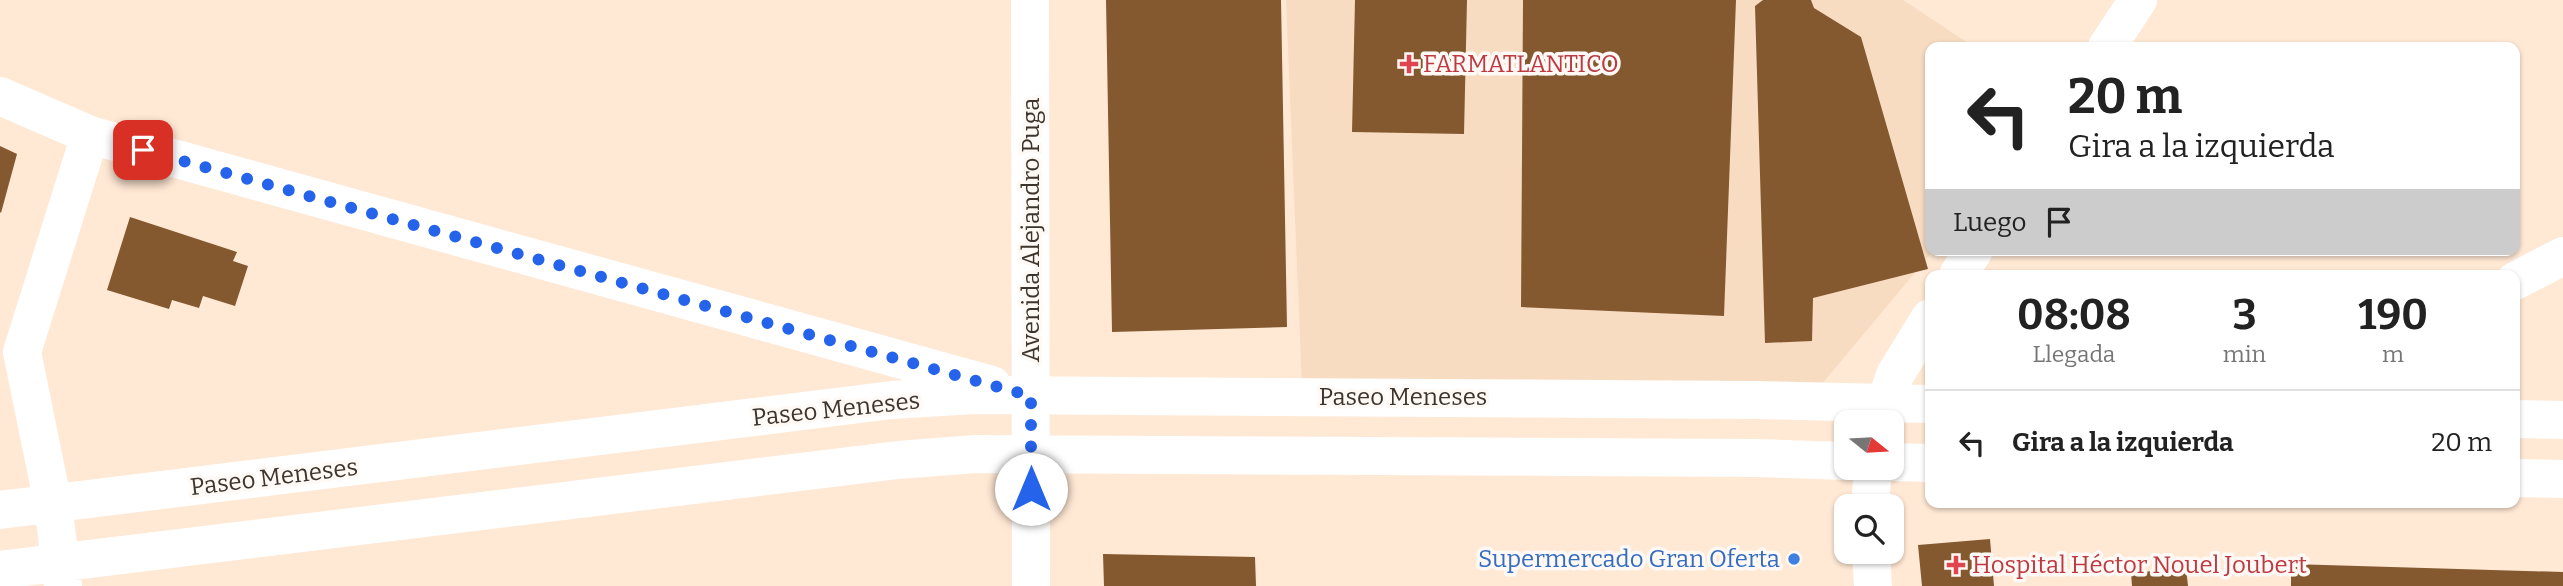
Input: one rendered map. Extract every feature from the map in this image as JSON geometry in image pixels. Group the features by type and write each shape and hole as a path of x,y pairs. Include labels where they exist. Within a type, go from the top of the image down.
{"street":[{"name":"Avenida Alejandro Puga","path":"1030,0 1031,586"},
{"path":"2110,42 2138,0"},
{"path":"0,96 90,135 1031,396"},
{"path":"60,574 53,504 22,352 90,135"},
{"path":"2520,278 2563,256"},
{"path":"1883,410 1895,375 1925,326"},
{"name":"Paseo Meneses","path":"0,510 892,400 975,395 1755,400 1861,410"},
{"name":"Paseo Meneses","path":"1894,410 1925,405"},
{"path":"2520,419 2563,420"},
{"path":"0,570 60,574 898,460 976,454 1834,461"},
{"path":"1904,463 1925,463"},
{"path":"2520,478 2563,479"},
{"path":"1872,564 1873,586"}],"shaded area":[{"path":"1286,0 1903,0 1966,42 1925,42 1925,256 1929,256 1821,385 1302,386"}],"building":[{"path":"1106,0 1281,0 1287,327 1112,332"},
{"path":"1355,0 1467,0 1464,134 1352,132"},
{"path":"1523,0 1736,0 1724,316 1521,307"},
{"path":"1763,0 1811,0 1814,8 1861,37 1928,269 1813,298 1812,341 1765,343 1755,6"},
{"path":"0,146 17,154 1,213 0,212"},
{"path":"130,217 237,252 233,261 248,266 235,306 203,296 199,308 172,300 169,309 107,290"},
{"name":"Hospital Héctor Nouel Joubert","path":"1990,539 1994,586 1922,586 1918,545"},
{"path":"1103,554 1255,557 1256,586 1104,586"},
{"path":"2291,564 2563,572 2563,586 2291,586"},
{"name":"Hospital Héctor Nouel Joubert","path":"2186,568 2188,586 2132,586 2131,573"}],"place":[{"name":"FARMATLANTICO","path":"1409,64"},
{"name":"Supermercado Gran Oferta","path":"1794,559"},
{"name":"Hospital Héctor Nouel Joubert","path":"1956,565"}],"route":[{"path":"143,150 1031,396 1031,489"}]}
